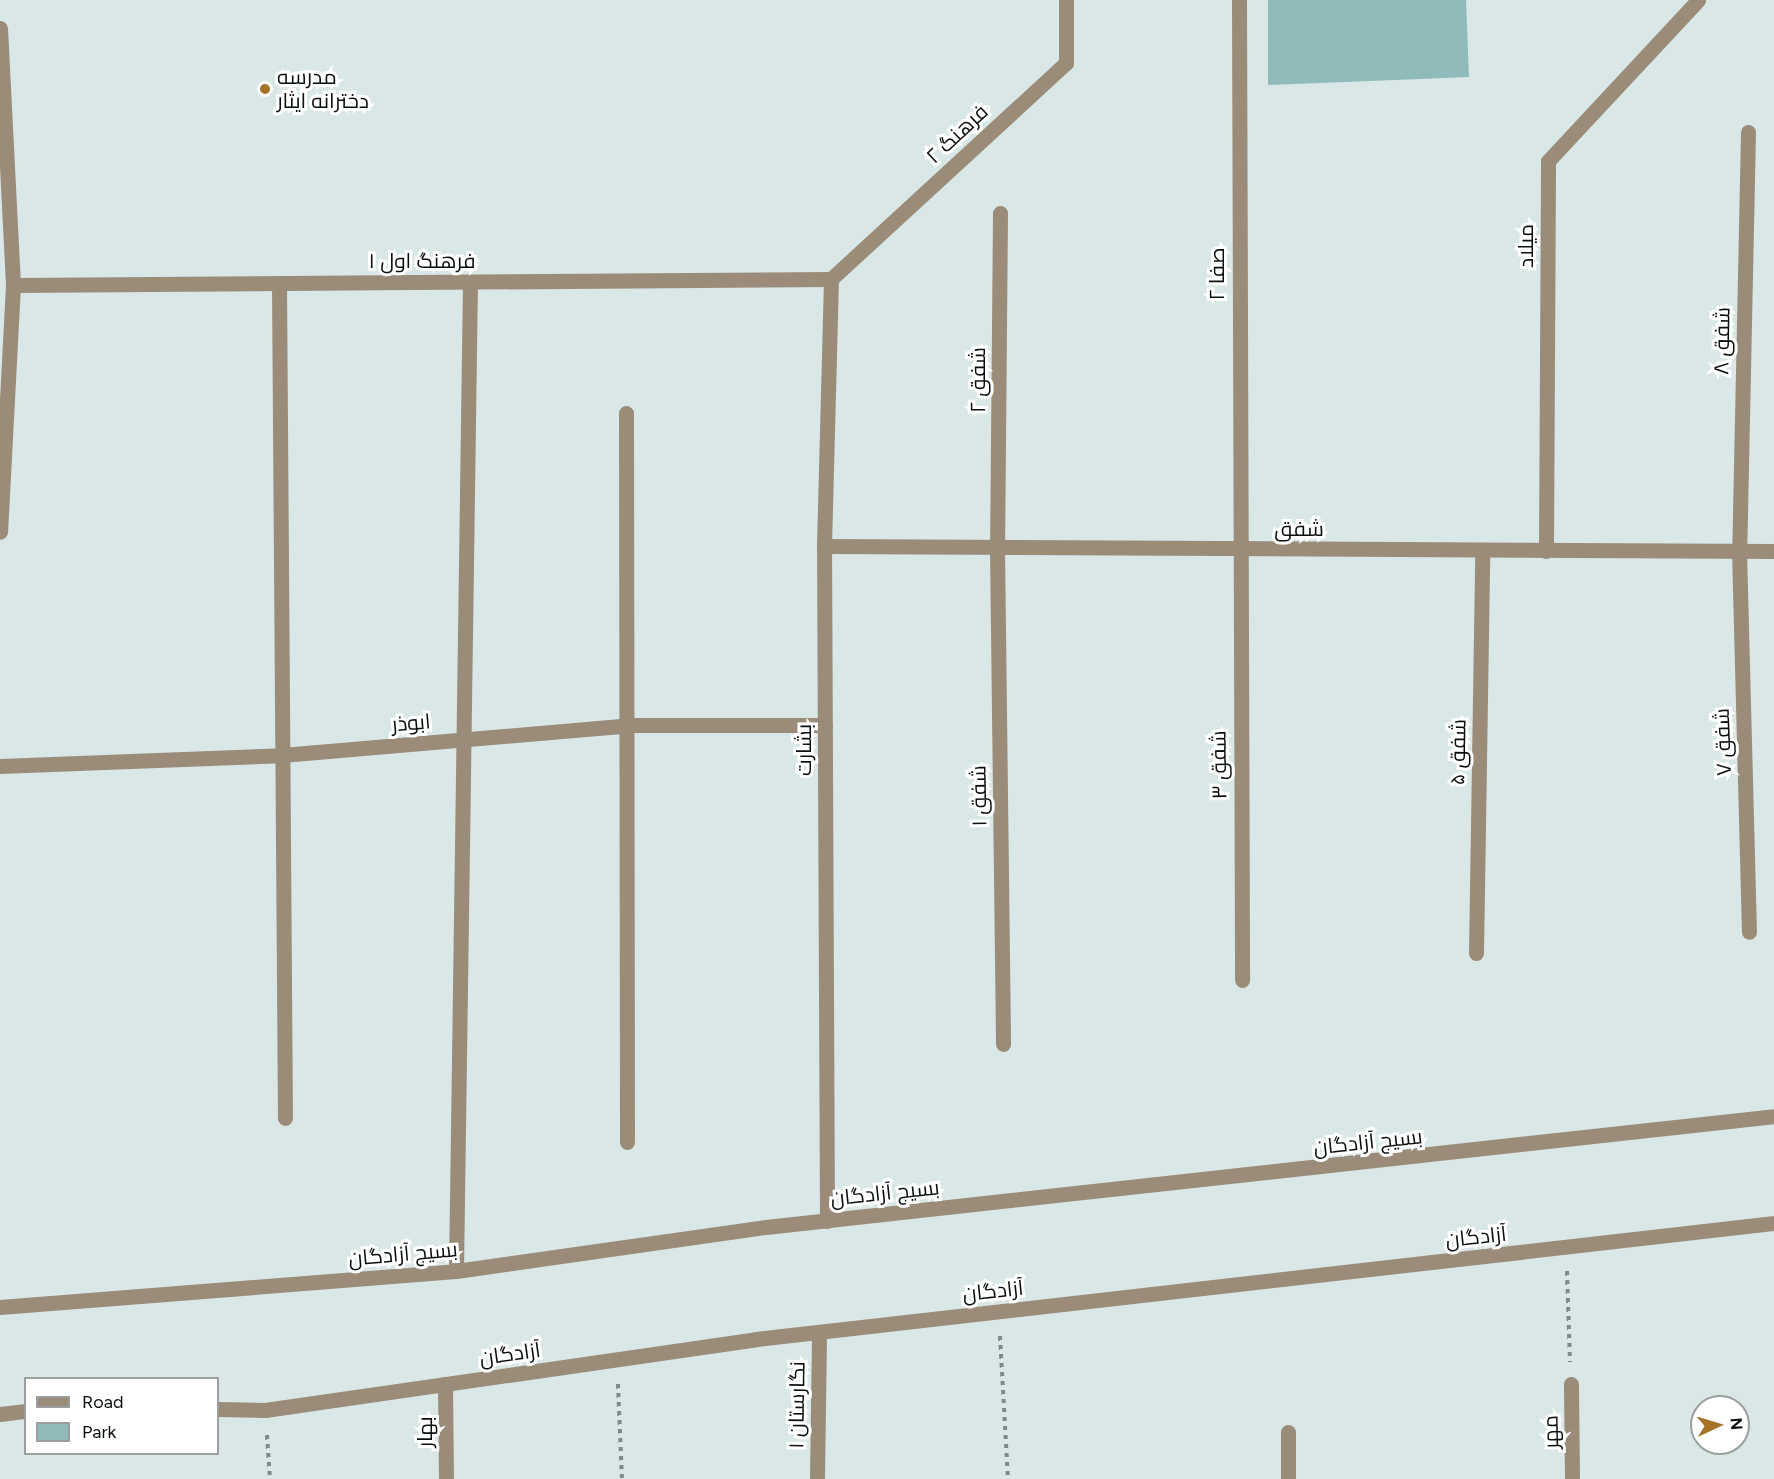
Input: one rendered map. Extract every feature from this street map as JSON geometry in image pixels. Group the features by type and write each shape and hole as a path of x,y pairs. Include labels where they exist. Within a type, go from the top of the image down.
{"street":[{"name":"فرهنگ ۲","path":"831,279 1066,63 1066,0"},
{"name":"صفا ۲","path":"1238,549 1239,0"},
{"name":"میلاد","path":"1546,551 1548,160 1698,0"},
{"path":"0,28 13,285 0,532"},
{"name":"شفق ۸","path":"1738,551 1748,132"},
{"name":"شفق ۲","path":"997,548 1000,213"},
{"name":"فرهنگ اول ۱","path":"13,285 831,279"},
{"name":"بشارت","path":"827,1221 824,546 831,279"},
{"path":"456,1271 470,282"},
{"path":"279,283 285,1118"},
{"path":"626,413 630,725 627,1142"},
{"name":"شفق","path":"824,546 1774,551"},
{"name":"شفق ۱","path":"997,548 1003,1044"},
{"name":"شفق ۳","path":"1238,549 1242,980"},
{"name":"شفق ۵","path":"1476,953 1482,551"},
{"name":"شفق ۷","path":"1738,551 1749,932"},
{"name":"ابوذر","path":"0,766 282,755 630,725 825,725"},
{"name":"بسیج آزادگان","path":"0,1307 456,1271 827,1221 1774,1116"},
{"name":"آزادگان","path":"219,1408 266,1410 819,1332 1774,1223"},
{"name":"نگارستان ۱","path":"817,1479 819,1332"},
{"name":"بهار","path":"445,1384 446,1479"},
{"name":"مهر","path":"1571,1384 1572,1479"},
{"path":"0,1414 24,1412"},
{"path":"1288,1432 1288,1479"}],"path":[{"path":"1566,1248 1571,1384"},
{"path":"998,1312 1008,1479"},
{"path":"617,1359 622,1479"},
{"path":"266,1410 270,1479"}],"green space":[{"path":"1268,0 1466,0 1469,77 1268,85"}],"place":[{"name":"مدرسه دخترانه ایثار","path":"265,89"}]}
